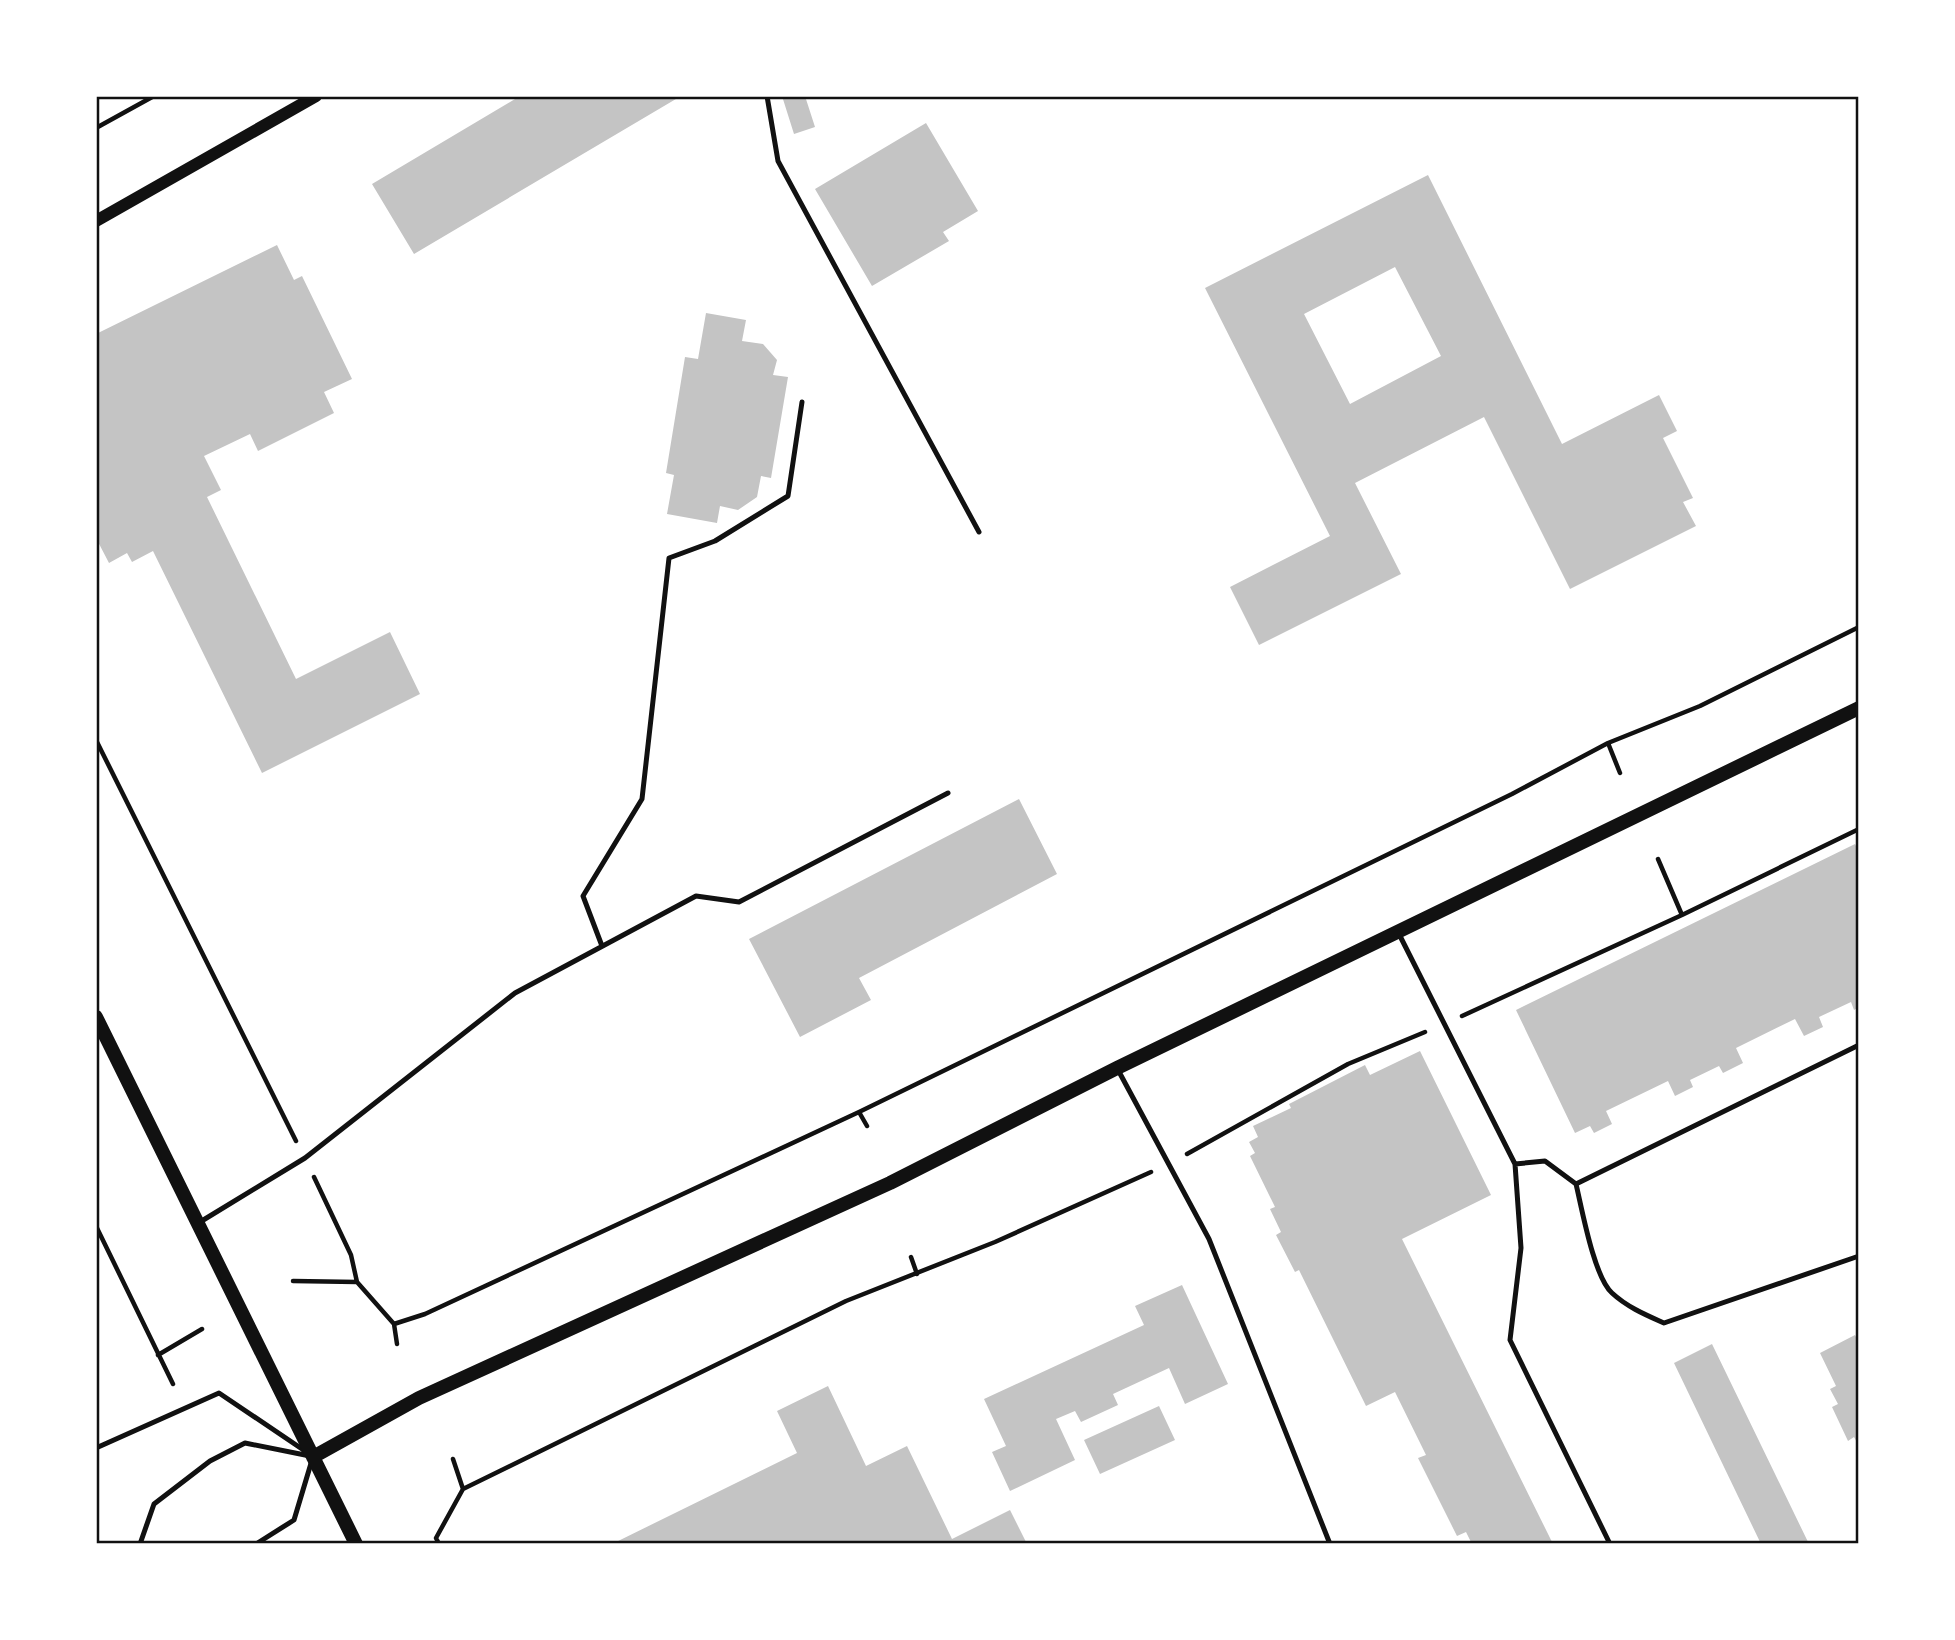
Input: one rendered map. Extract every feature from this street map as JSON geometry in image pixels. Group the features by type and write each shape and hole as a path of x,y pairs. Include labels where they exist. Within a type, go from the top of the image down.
{"main road":[{"path":"313,1457 418,1398 890,1183 1117,1068 1859,708"},
{"path":"96,1017 356,1544"}],"street":[{"path":"96,221 316,96"}],"lane":[{"path":"767,96 778,161 979,532"},
{"path":"602,946 583,897 642,799 669,558 715,541 788,496 802,402"},
{"path":"197,1224 305,1158 515,993 696,896 739,902 948,793"},
{"path":"1398,932 1516,1164 1521,1248 1510,1340 1610,1544"},
{"path":"1576,1184 1859,1045"},
{"path":"1117,1068 1209,1239 1331,1544"},
{"path":"1516,1164 1545,1161 1576,1184 1588,1240 1609,1291 1634,1309 1664,1323 1859,1256"},
{"path":"96,1448 219,1393 313,1457"},
{"path":"140,1544 154,1504 210,1461 245,1443 313,1457"},
{"path":"256,1544 294,1520 313,1457"}],"path":[{"path":"96,128 154,96"},
{"path":"394,1324 425,1314 859,1112 1512,794 1608,743 1700,706 1859,628"},
{"path":"96,740 305,1158 351,1255 357,1282 394,1324 397,1344"},
{"path":"1608,743 1620,773"},
{"path":"439,1544 436,1538 463,1489 846,1301 917,1274 1169,1164 1348,1064 1447,1024 1859,829"},
{"path":"1658,859 1682,915"},
{"path":"859,1112 867,1126"},
{"path":"96,1226 173,1384"},
{"path":"911,1256 917,1274"},
{"path":"293,1282 357,1282"},
{"path":"158,1355 202,1329"},
{"path":"453,1459 463,1489"}],"building":[{"path":"520,96 681,96 414,254 372,184"},
{"path":"782,96 805,96 815,127 794,134"},
{"path":"926,123 978,211 943,232 949,241 872,286 815,189"},
{"path":"1428,175 1562,444 1659,395 1677,431 1663,438 1693,498 1683,502 1696,526 1570,589 1484,417 1355,483 1401,574 1259,645 1230,587 1330,536 1205,288","holes":["1395,267 1441,356 1350,404 1304,314"]},
{"path":"277,245 294,280 302,276 352,379 324,392 334,413 258,451 250,434 204,456 221,490 207,497 296,679 390,632 420,694 262,773 153,551 132,562 127,553 109,563 96,538 96,334"},
{"path":"706,313 746,320 742,341 763,344 777,360 773,375 788,377 771,478 761,476 757,497 738,510 720,506 717,523 667,514 674,475 666,473 685,357 698,359"},
{"path":"1019,799 1057,874 859,978 871,1000 800,1037 749,939"},
{"path":"1855,844 1859,852 1859,1007 1854,1010 1851,1002 1819,1017 1823,1027 1804,1036 1795,1019 1736,1048 1743,1063 1723,1073 1719,1066 1690,1080 1693,1087 1675,1096 1668,1081 1606,1111 1612,1124 1594,1133 1590,1126 1575,1133 1516,1010"},
{"path":"1420,1051 1491,1195 1402,1239 1553,1544 1472,1544 1466,1532 1457,1536 1418,1458 1426,1455 1395,1392 1366,1406 1299,1270 1295,1272 1276,1235 1281,1232 1270,1209 1275,1207 1250,1156 1255,1153 1249,1142 1258,1137 1253,1126 1291,1108 1289,1104 1365,1065 1370,1075"},
{"path":"1182,1285 1228,1384 1185,1404 1169,1368 1113,1394 1118,1405 1081,1422 1075,1411 1056,1419 1075,1460 1010,1491 992,1452 1006,1446 984,1399 1144,1325 1135,1306"},
{"path":"1855,1335 1859,1343 1859,1446 1854,1437 1848,1441 1832,1407 1838,1404 1830,1389 1836,1386 1820,1353"},
{"path":"1712,1344 1809,1544 1761,1544 1674,1363"},
{"path":"828,1386 866,1466 907,1446 952,1539 1010,1510 1027,1544 612,1544 797,1453 777,1411"},
{"path":"1159,1406 1175,1440 1100,1474 1084,1440"}]}
